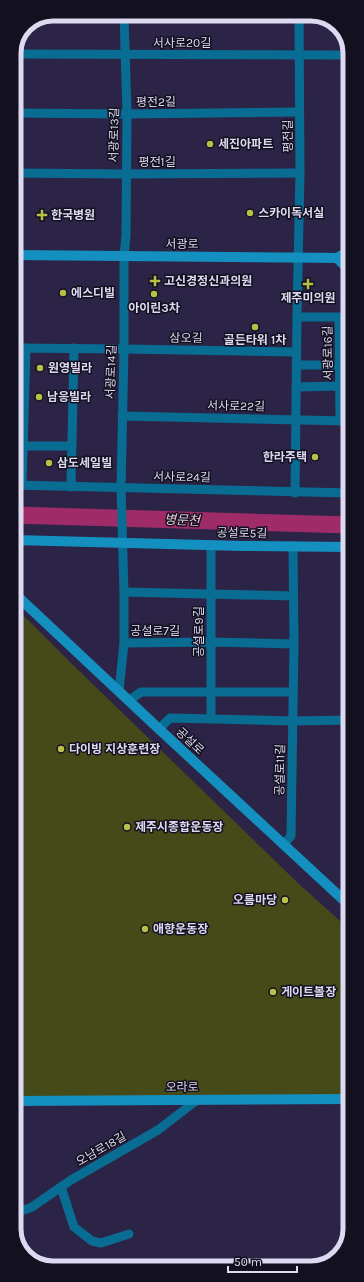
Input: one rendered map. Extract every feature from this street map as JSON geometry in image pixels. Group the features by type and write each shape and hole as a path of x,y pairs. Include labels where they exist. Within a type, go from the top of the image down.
{"street":[{"name":"서광로13길","path":"124,21 127,114 125,174 126,235 124,257"},
{"name":"평전길","path":"299,21 299,257"},
{"name":"서사로20길","path":"21,54 343,55"},
{"name":"평전2길","path":"21,112 127,114 299,112"},
{"name":"평전1길","path":"21,173 300,173"},
{"path":"343,254 337,258 343,264"},
{"name":"서광로","path":"21,255 343,258"},
{"name":"서광로14길","path":"123,539 121,491 124,257"},
{"path":"295,492 296,352 299,257"},
{"name":"서광로16길","path":"296,387 340,386 339,317 297,317"},
{"name":"삼오길","path":"21,348 296,352"},
{"path":"21,462 23,446 26,348"},
{"path":"71,487 74,348"},
{"path":"296,365 340,365"},
{"path":"340,386 343,407"},
{"name":"서사로22길","path":"122,416 343,421"},
{"path":"23,446 72,446"},
{"name":"서사로24길","path":"21,485 121,491 343,493"},
{"name":"공설로5길","path":"21,540 123,539 211,545 343,547"},
{"name":"공설로7길","path":"120,691 124,643 123,539"},
{"name":"공설로9길","path":"211,545 211,718"},
{"name":"공설로11길","path":"284,845 291,836 294,644 293,546"},
{"path":"124,592 293,596"},
{"name":"공설로","path":"21,599 343,900"},
{"path":"211,642 294,644"},
{"name":"공설로7길","path":"124,643 211,642"},
{"path":"130,700 141,692 293,692"},
{"path":"159,729 170,718 293,721 343,720"},
{"name":"오라로","path":"21,1101 343,1099"},
{"name":"오남로18길","path":"21,1211 32,1207 71,1180 158,1130 196,1100"},
{"path":"61,1187 74,1227 92,1241 101,1243 129,1234"}],"green space":[{"name":"제주시종합운동장","path":"21,613 299,884 343,924 343,1098 21,1099"}],"waterway":[{"name":"병문천","path":"21,515 343,525"}],"place":[{"name":"세진아파트","path":"210,144"},
{"name":"스카이독서실","path":"250,213"},
{"name":"한국병원","path":"42,215"},
{"name":"고신경정신과의원","path":"155,281"},
{"name":"제주미의원","path":"308,284"},
{"name":"에스디빌","path":"63,293"},
{"name":"아이린3차","path":"154,294"},
{"name":"골든타워 1차","path":"255,327"},
{"name":"원영빌라","path":"40,368"},
{"name":"남응빌라","path":"39,397"},
{"name":"한라주택","path":"315,457"},
{"name":"삼도세일빌","path":"49,463"},
{"name":"다이빙 지상훈련장","path":"61,749"},
{"name":"제주시종합운동장","path":"127,827"},
{"name":"오름마당","path":"285,900"},
{"name":"애향운동장","path":"145,929"},
{"name":"게이트볼장","path":"273,992"}]}
